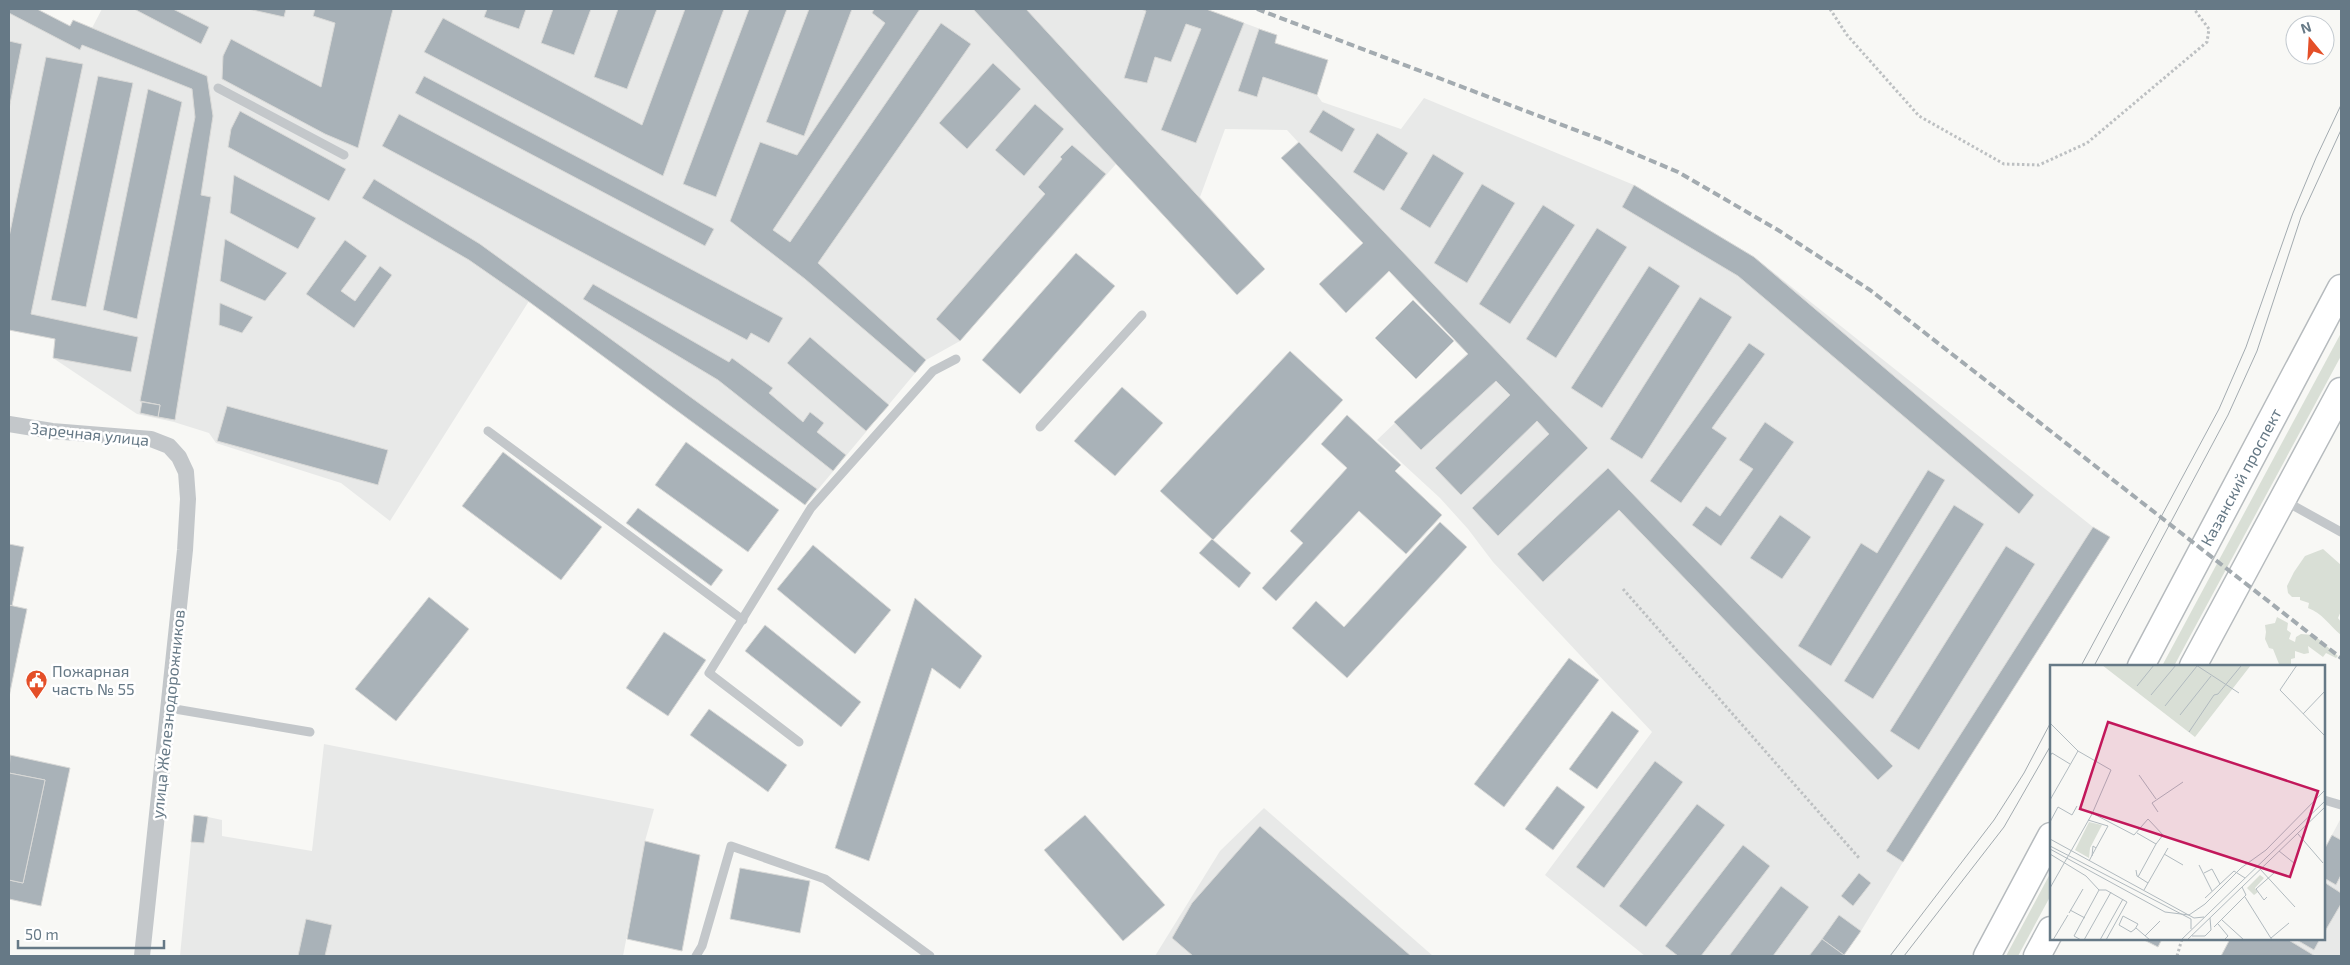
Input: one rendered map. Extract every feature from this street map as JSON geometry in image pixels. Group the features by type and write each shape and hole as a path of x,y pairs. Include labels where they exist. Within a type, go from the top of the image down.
{"main road":[{"name":"Казанский проспект","path":"2142,665 2341,288"},
{"path":"2194,665 2341,391"},
{"path":"1988,956 2050,838"},
{"path":"2037,956 2050,932"}],"street":[{"name":"Заречная улица","path":"9,424 52,431 152,439 169,446 179,457 186,472"},
{"name":"улица Железнодорожников","path":"142,956 185,550 188,499 186,472"}],"lane":[{"path":"218,88 344,155"},
{"path":"1040,427 1142,315"},
{"path":"799,742 709,673 811,508 933,371 956,359"},
{"path":"488,432 743,620"},
{"path":"2282,500 2341,532"},
{"path":"169,708 310,732"},
{"path":"2325,800 2341,805"},
{"path":"696,956 702,946 731,846 825,879 930,956"}],"path":[{"path":"1830,9 1847,35 1919,116 2004,164 2039,165 2087,143 2207,42 2209,29 2194,9"},
{"path":"1624,589 1859,858"},
{"path":"2177,956 2182,940"}],"shaded area":[{"path":"9,9 37,9 70,26 73,20 92,28 102,9 1206,9 1277,35 1275,43 1328,60 1317,95 1322,102 1401,129 1424,98 1634,185 1753,256 2093,527 2110,537 1861,931 1843,956 1645,956 1545,875 1652,732 1493,562 1468,529 1440,498 1377,440 1468,353 1390,271 1346,313 1319,284 1363,243 1281,158 1298,142 1287,130 1225,129 1200,197 1265,269 1237,295 1116,164 960,341 926,360 805,505 529,301 390,521 341,483 216,443 209,433 174,422 137,414 53,358 55,339 9,330"},
{"path":"2341,333 2341,356 2175,665 2163,665"},
{"path":"2323,549 2341,565 2341,611 2338,618 2341,622 2341,635 2322,616 2308,608 2309,603 2300,600 2300,597 2292,597 2288,593 2287,586 2305,556"},
{"path":"2277,617 2288,623 2287,630 2291,633 2289,639 2295,642 2296,637 2301,634 2314,635 2338,656 2336,658 2326,653 2323,657 2308,646 2309,653 2304,654 2295,651 2295,658 2291,659 2291,664 2279,664 2273,649 2269,648 2265,639 2265,625 2275,623"},
{"path":"324,744 654,809 645,841 623,956 180,956 191,842 204,843 208,817 222,820 222,836 312,851"},
{"path":"1264,808 1433,956 1155,956 1220,851"},
{"path":"2341,818 2341,956 2315,956 2289,940 2325,940 2325,848"},
{"path":"2050,874 2050,897 2018,956 2006,956"}],"building":[{"path":"9,9 37,9 70,26 73,20 207,76 213,116 201,195 211,197 175,420 158,417 160,405 140,401 195,117 192,89 82,45 80,50 9,13"},
{"path":"134,9 173,9 209,27 201,44"},
{"path":"248,9 286,9 284,17"},
{"path":"315,9 393,9 358,148 325,134 222,79 223,56 231,39 321,87 335,23 313,16"},
{"path":"487,9 526,9 519,29 484,17"},
{"path":"553,9 591,9 574,55 541,43"},
{"path":"618,9 657,9 627,89 594,77"},
{"path":"685,9 724,9 663,176 424,52 443,18 642,125"},
{"path":"749,9 787,9 716,197 683,184"},
{"path":"809,9 852,9 804,136 766,122"},
{"path":"874,9 920,9 773,230 790,242 941,23 971,44 818,263 926,360 915,373 805,279 730,221 760,142 797,155 885,23 872,13"},
{"path":"973,9 1026,9 1265,269 1237,295"},
{"path":"1141,9 1206,9 1244,23 1196,143 1161,130 1201,29 1186,24 1171,62 1155,57 1147,83 1124,78 1146,11"},
{"path":"1259,29 1277,35 1275,43 1328,60 1317,95 1263,77 1257,97 1238,91"},
{"path":"9,41 22,44 9,109"},
{"path":"46,57 83,64 31,314 138,337 131,372 53,358 55,339 9,330 9,237"},
{"path":"993,63 1021,89 967,149 939,123"},
{"path":"98,76 133,83 86,307 51,300"},
{"path":"424,76 714,229 705,246 415,93"},
{"path":"148,89 182,102 137,319 103,310"},
{"path":"1035,104 1064,129 1024,176 995,150"},
{"path":"1323,110 1355,129 1342,152 1309,132"},
{"path":"240,111 346,169 329,201 228,147 231,129"},
{"path":"399,114 783,318 769,343 751,333 747,340 382,146"},
{"path":"1377,133 1408,153 1384,191 1353,172"},
{"path":"1299,142 1588,448 1498,536 1472,508 1549,434 1537,421 1461,495 1435,468 1510,395 1496,381 1421,450 1394,422 1468,354 1389,271 1346,313 1319,284 1363,243 1281,158"},
{"path":"1072,145 1106,174 960,341 936,319 1045,194 1038,187 1062,159 1060,157"},
{"path":"1433,154 1464,173 1430,228 1400,209"},
{"path":"234,175 316,218 298,249 230,213"},
{"path":"374,179 480,244 817,489 805,505 528,301 469,260 362,198"},
{"path":"1482,184 1515,203 1467,283 1434,263"},
{"path":"1634,185 1754,257 2034,495 2019,514 1738,276 1622,207"},
{"path":"1543,205 1575,225 1510,324 1479,304"},
{"path":"1597,228 1627,247 1556,358 1526,339"},
{"path":"225,239 287,273 265,301 220,281"},
{"path":"345,240 367,256 341,291 355,301 380,266 392,275 354,328 306,294"},
{"path":"1076,253 1115,286 1020,394 982,360"},
{"path":"1649,266 1680,286 1602,408 1571,388"},
{"path":"593,284 729,362 732,358 773,388 769,393 803,422 810,412 824,423 817,432 846,455 833,471 718,380 583,299"},
{"path":"1700,297 1732,317 1642,459 1610,439"},
{"path":"1413,300 1454,341 1416,379 1375,338"},
{"path":"220,303 253,317 242,333 219,325"},
{"path":"810,337 889,405 866,431 787,363"},
{"path":"1749,343 1765,354 1712,428 1727,438 1681,503 1650,481"},
{"path":"1290,351 1343,400 1213,540 1160,491"},
{"path":"1122,387 1163,423 1115,476 1074,441"},
{"path":"142,402 160,405 158,417 140,413"},
{"path":"227,406 388,450 378,485 217,441"},
{"path":"1347,415 1401,465 1395,471 1442,515 1406,554 1359,511 1276,601 1262,588 1303,543 1290,531 1347,468 1321,444"},
{"path":"1765,422 1794,442 1721,546 1692,525 1706,506 1720,516 1753,469 1739,460"},
{"path":"686,442 779,510 748,552 655,485"},
{"path":"503,452 602,527 561,580 462,506"},
{"path":"1608,468 1893,766 1878,780 1619,510 1543,582 1517,554"},
{"path":"1928,470 1945,480 1831,666 1798,646 1861,543 1877,553"},
{"path":"1954,505 1984,524 1873,699 1844,681"},
{"path":"638,508 723,570 711,586 626,523"},
{"path":"1780,515 1811,537 1782,579 1750,558"},
{"path":"1440,522 1467,547 1347,678 1292,628 1316,601 1344,627"},
{"path":"2093,527 2110,537 1903,862 1886,851"},
{"path":"1212,539 1251,573 1239,588 1199,553"},
{"path":"9,544 24,547 12,606 9,605"},
{"path":"813,545 891,610 855,654 777,589"},
{"path":"2006,546 2035,564 1919,750 1890,731"},
{"path":"429,597 469,629 396,721 355,689"},
{"path":"915,598 982,656 960,689 932,668 869,861 835,848"},
{"path":"9,605 27,609 9,697"},
{"path":"765,625 861,702 841,727 745,651"},
{"path":"664,632 706,660 668,716 626,688"},
{"path":"1569,658 1599,680 1504,807 1474,784"},
{"path":"709,709 787,765 768,792 690,735"},
{"path":"1612,711 1639,731 1597,789 1569,769"},
{"path":"10,755 70,768 41,906 9,899 9,880 23,883 45,780 9,773"},
{"path":"1655,761 1683,782 1604,888 1576,867"},
{"path":"9,773 45,780 23,883 9,880"},
{"path":"1557,786 1585,807 1553,850 1525,829"},
{"path":"1697,804 1725,825 1646,927 1619,906"},
{"path":"194,815 208,817 204,843 191,842"},
{"path":"1085,815 1165,905 1123,941 1044,850"},
{"path":"1260,826 1411,956 1193,956 1172,938 1192,903"},
{"path":"2332,835 2341,840 2341,875 2336,885 2325,879 2325,848"},
{"path":"645,841 700,855 682,951 627,939"},
{"path":"1743,845 1770,866 1701,956 1678,956 1665,946"},
{"path":"740,868 810,881 800,933 730,919"},
{"path":"1859,873 1871,883 1853,906 1841,896"},
{"path":"2325,883 2341,893 2341,904 2325,931"},
{"path":"1781,886 1809,907 1773,956 1729,956"},
{"path":"1839,915 1861,931 1844,955 1822,939"},
{"path":"306,919 332,925 325,956 298,956"},
{"path":"1822,939 1844,955 1809,956"},
{"path":"2144,940 2162,940 2158,947"},
{"path":"2229,940 2289,940 2315,956 2221,956"},
{"path":"2297,940 2319,940 2314,950"}],"tram line":[{"path":"2082,665 2219,409 2246,347 2293,213 2341,105"},
{"path":"2095,665 2228,415 2257,351 2301,217 2341,130"},
{"path":"1890,956 1994,820 2024,773 2050,724"},
{"path":"1904,956 2004,827 2050,747"}],"railway":[{"path":"1257,9 1602,140 1678,172 1778,230 1870,290 2341,658"}],"place":[{"name":"Пожарная часть № 55","path":"36,699"}]}
